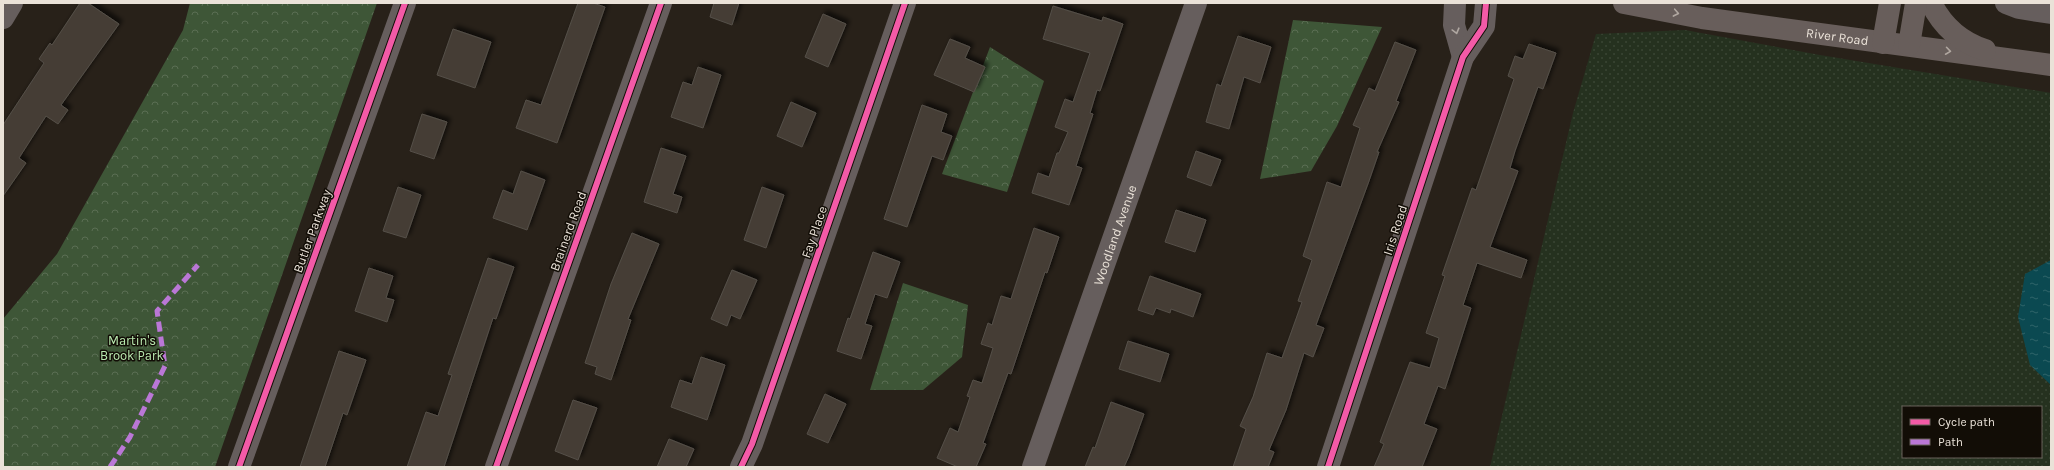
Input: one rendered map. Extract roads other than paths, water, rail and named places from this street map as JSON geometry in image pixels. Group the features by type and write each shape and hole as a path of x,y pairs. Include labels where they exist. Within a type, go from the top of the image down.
{"main road":[{"name":"River Road","path":"1624,3 1702,18 1883,43 1910,45 2051,66"},
{"path":"1883,43 1890,3"},
{"path":"1910,45 1916,3"},
{"path":"1931,3 1946,26 1959,38 1974,46 2022,62"}],"street":[{"path":"3,18 12,3"},
{"name":"Butler Parkway","path":"240,467 404,3"},
{"name":"Brainerd Road","path":"496,467 661,3"},
{"name":"Fay Place","path":"741,467 752,444 905,3"},
{"name":"Woodland Avenue","path":"1033,467 1196,3"},
{"path":"1455,3 1454,25 1463,57"},
{"name":"Iris Road","path":"1328,467 1463,57 1484,26 1486,3"},
{"path":"2006,3 2019,8 2051,13"}],"water":[{"path":"2051,260 2051,385 2030,365 2018,317 2025,274"}],"park label":[{"name":"Martin's Brook Park","path":"132,348"}]}
